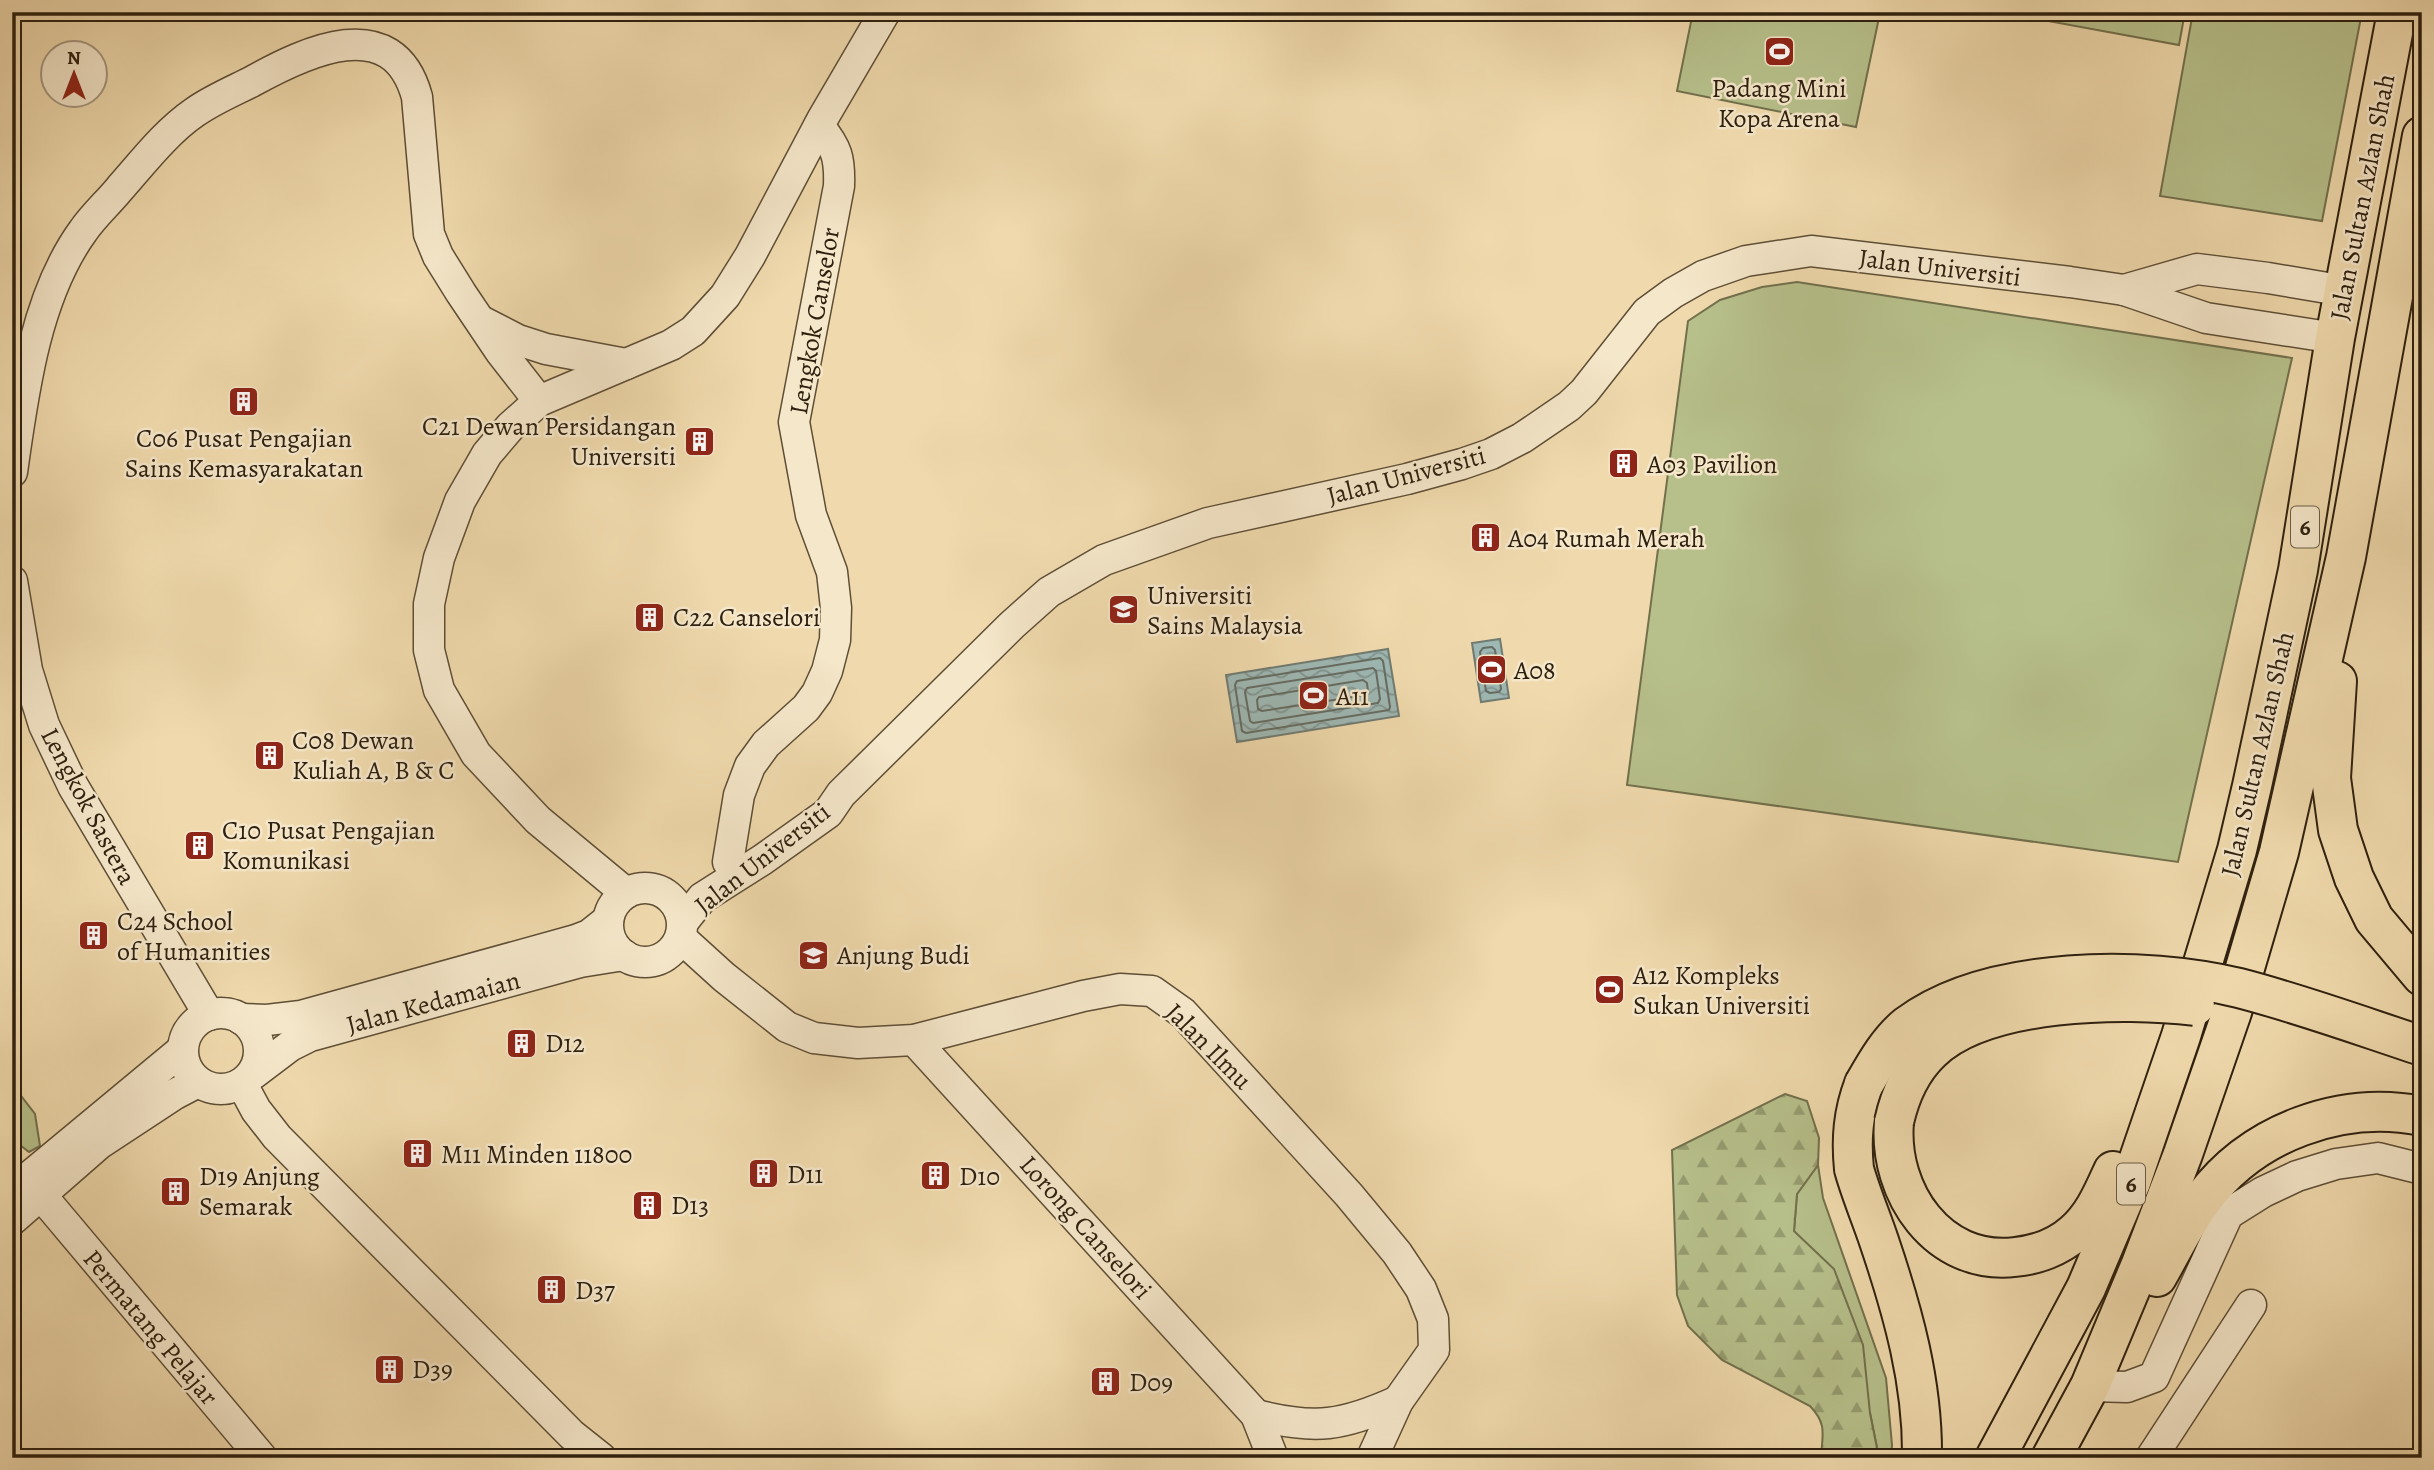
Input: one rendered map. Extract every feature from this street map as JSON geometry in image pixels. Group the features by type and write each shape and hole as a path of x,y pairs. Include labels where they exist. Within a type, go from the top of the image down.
{"highway":[{"name":"Jalan Sultan Azlan Shah","path":"1995,1458 2067,1327 2105,1249 2149,1134 2220,910 2252,786 2298,570 2335,338 2397,12"},
{"name":"Jalan Sultan Azlan Shah","path":"2051,1458 2090,1386 2179,1167 2232,1012 2279,852 2346,556 2422,136"},
{"path":"2346,556 2331,778 2337,830 2354,878 2374,919 2422,976"},
{"path":"1922,1458 1922,1422 1918,1390 1905,1328 1854,1169 1851,1143 1853,1121 1864,1084 1888,1046 1906,1027 1946,1003 2011,983 2064,976 2139,974 2238,988 2422,1046"},
{"path":"2181,1035 2096,1206 2075,1232 2063,1241 2038,1252 2005,1258 1986,1257 1948,1241 1932,1228 1911,1204 1899,1177 1893,1149 1894,1122 1910,1079 1932,1050 1945,1040 1979,1024 2007,1016 2086,1002 2154,1002 2216,1010 2422,1072"},
{"path":"2090,1386 2204,1198 2232,1169 2281,1135 2322,1119 2362,1111 2422,1116"}],"street":[{"path":"626,893 538,820 477,754 439,690 429,650 429,604 439,558 460,501 487,454 510,427 539,401 671,345 692,331 725,296 750,256 819,126 885,12"},
{"path":"12,472 21,403 36,335 60,270 83,231 168,134 196,111 290,61 352,44 373,46 391,54 405,66 413,81 417,97 429,234 438,256 500,351 539,401"},
{"name":"Lengkok Canselor","path":"728,862 739,795 750,766 766,744 806,708 817,693 827,671 835,640 836,608 832,572 811,515 794,422 839,186 840,165 836,149 819,126"},
{"name":"Jalan Universiti","path":"676,939 702,898 828,813 841,794 1012,625 1049,592 1104,560 1208,523 1407,479 1491,454 1522,438 1569,406 1584,392 1647,312 1703,276 1746,261 1811,251 2124,290 2206,318 2335,338"},
{"name":"Jalan Universiti","path":"2124,290 2197,269 2345,291"},
{"path":"483,322 518,340 546,349 626,364"},
{"name":"Lengkok Sastera","path":"12,580 27,670 44,725 77,793 209,1015"},
{"name":"Jalan Universiti","path":"659,890 677,889 686,885 728,862 823,797 841,794"},
{"path":"648,887 659,890 671,897 679,908 676,939 643,962 624,955 614,946 609,933 611,909 626,893 648,887"},
{"name":"Jalan Kedamaian","path":"241,1019 267,1020 301,1016 576,940 589,935 608,920"},
{"name":"Jalan Ilmu","path":"676,939 787,1027 814,1038 858,1043 914,1040 1120,989 1152,991 1183,1013 1349,1195 1422,1289 1433,1319 1434,1350 1398,1402 1372,1458"},
{"name":"Jalan Kedamaian","path":"247,1079 290,1046 310,1036 580,962 624,955"},
{"path":"12,1220 27,1193 182,1049 193,1025 209,1015 220,1013 241,1019 251,1027 257,1038 258,1063 247,1079 228,1089 218,1090 198,1082 189,1073 182,1049"},
{"name":"Lorong Canselori","path":"914,1040 1256,1415 1273,1458"},
{"path":"247,1079 257,1110 277,1137 572,1435 601,1458"},
{"path":"27,1193 175,1094 198,1082"},
{"path":"2090,1386 2127,1387 2154,1377 2228,1214 2297,1175 2336,1164 2378,1158 2422,1168"},
{"name":"Permatang Pelajar","path":"27,1193 262,1458"},
{"path":"2151,1458 2251,1305"},
{"path":"1256,1415 1325,1425 1370,1414 1398,1402"}],"green space":[{"name":"Padang Mini Kopa Arena","path":"1693,12 1880,13 1856,127 1677,91"},
{"path":"1999,12 2185,12 2179,45"},
{"path":"2193,12 2362,12 2322,221 2160,196"},
{"path":"1797,282 2292,358 2178,862 1627,785 1688,321 1720,300 1762,287"},
{"path":"12,1084 35,1114 40,1146 29,1152 20,1145 16,1149 12,1144"},
{"path":"1785,1094 1807,1101 1819,1138 1818,1165 1797,1194 1794,1231 1834,1269 1863,1345 1870,1413 1879,1458 1821,1458 1822,1425 1810,1406 1722,1360 1688,1326 1677,1295 1672,1150"},
{"path":"1818,1165 1823,1198 1886,1378 1891,1458 1879,1458 1870,1413 1794,1231 1797,1194"}],"water":[{"name":"A08","path":"1500,639 1509,698 1481,702 1472,643"},
{"name":"A11","path":"1388,649 1399,716 1237,742 1226,675"}],"place":[{"name":"Padang Mini Kopa Arena","path":"1779,52"},
{"name":"C06 Pusat Pengajian Sains Kemasyarakatan","path":"244,402"},
{"name":"C21 Dewan Persidangan Universiti","path":"699,441"},
{"name":"A03 Pavilion","path":"1624,464"},
{"name":"A04 Rumah Merah","path":"1485,538"},
{"name":"Universiti Sains Malaysia","path":"1124,610"},
{"name":"C22 Canselori","path":"650,617"},
{"name":"A08","path":"1491,670"},
{"name":"A11","path":"1313,696"},
{"name":"C08 Dewan Kuliah A, B & C","path":"269,755"},
{"name":"C10 Pusat Pengajian Komunikasi","path":"199,845"},
{"name":"C24 School of Humanities","path":"94,936"},
{"name":"Anjung Budi","path":"814,955"},
{"name":"A12 Kompleks Sukan Universiti","path":"1610,990"},
{"name":"D12","path":"522,1043"},
{"name":"M11 Minden 11800","path":"418,1154"},
{"name":"D11","path":"764,1174"},
{"name":"D10","path":"936,1176"},
{"name":"D19 Anjung Semarak","path":"176,1191"},
{"name":"D13","path":"648,1205"},
{"name":"D37","path":"552,1290"},
{"name":"D39","path":"389,1369"},
{"name":"D09","path":"1106,1382"}]}
